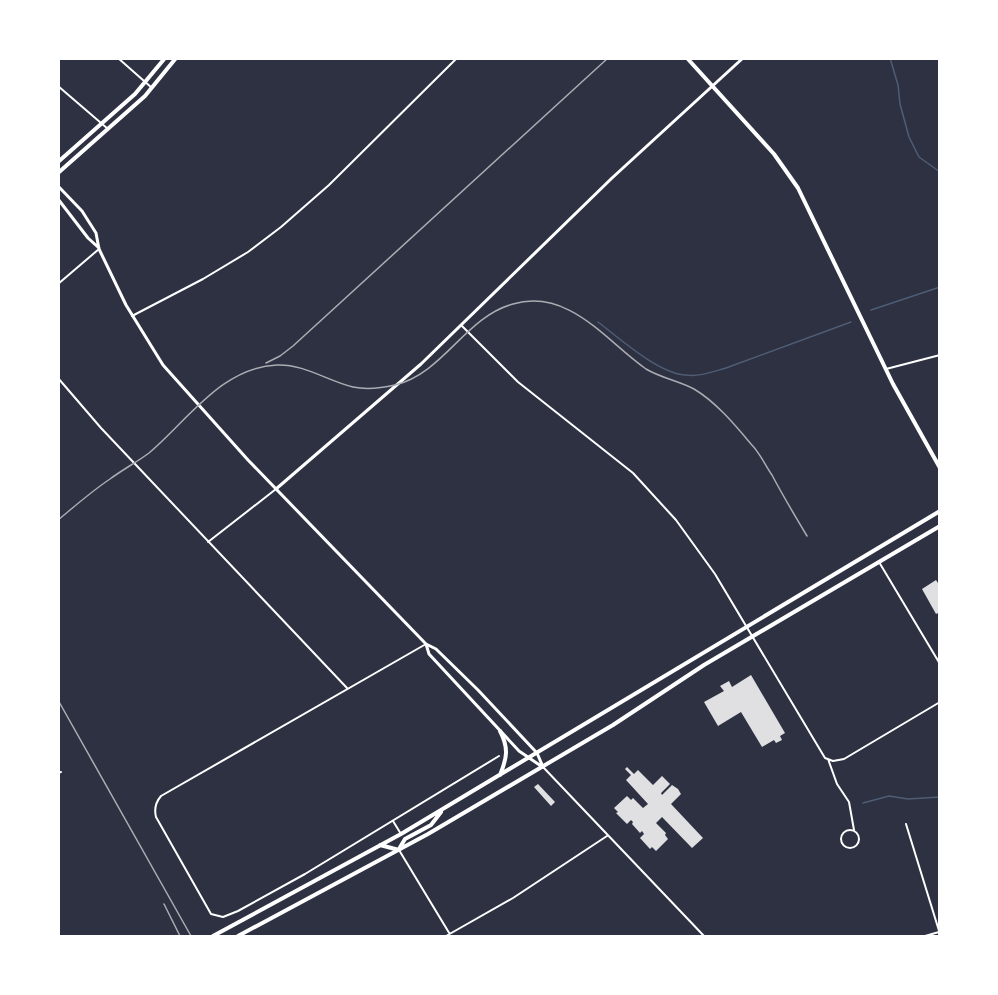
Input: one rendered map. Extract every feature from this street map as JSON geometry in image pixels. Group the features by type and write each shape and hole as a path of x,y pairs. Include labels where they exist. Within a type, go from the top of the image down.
{"main road":[{"path":"58,162 146,82 165,58"},
{"path":"58,173 152,89 176,58"},
{"path":"687,58 774,154 798,188 912,421 939,468"},
{"path":"213,936 401,834 939,511"},
{"path":"237,936 399,850 543,767 613,725 704,665 939,526"},
{"path":"500,731 507,749 506,761 500,775"},
{"path":"399,850 405,839 431,825 443,808"},
{"path":"380,845 399,850"}],"street":[{"path":"118,58 152,89"},
{"path":"132,316 205,278 248,252 281,227 329,185 457,58"},
{"path":"208,542 276,489 377,403 605,185 743,58"},
{"path":"58,86 108,129"},
{"path":"58,186 93,227 99,249 132,316 169,373 276,489 426,644 436,649 537,753 543,767"},
{"path":"58,199 99,249"},
{"path":"59,284 99,249"},
{"path":"461,324 518,382 633,473 676,520 700,551 818,749 828,759 837,784 849,802 854,830 859,836 859,842 852,848 847,847 842,843 841,837 845,831 854,830"},
{"path":"886,369 939,355"},
{"path":"58,378 101,428 347,688"},
{"path":"879,562 939,664"},
{"path":"426,644 161,796 155,804 155,813 211,914 219,917 230,915 306,874 500,756"},
{"path":"426,644 429,654 442,670 500,731 528,758 543,767 704,936"},
{"path":"828,759 836,761 844,759 939,702"},
{"path":"393,821 401,834"},
{"path":"906,824 939,933 925,936"},
{"path":"446,936 513,898 608,836"},
{"path":"399,850 450,935"}],"building":[{"path":"936,580 940,586 940,612 936,614 922,589"},
{"path":"751,675 785,733 780,736 782,740 776,743 774,740 762,747 741,712 718,726 704,702 724,691 720,686 729,681 732,687"},
{"path":"627,767 634,774 638,770 653,785 662,776 670,784 661,793 662,795 672,785 678,789 681,794 671,804 703,838 692,848 662,817 656,823 666,833 668,839 656,851 652,847 650,849 640,838 644,834 642,831 640,833 631,820 627,824 614,808 627,796 631,800 633,798 643,808 648,804 626,780 631,775 625,769"},
{"path":"538,784 555,802 551,806 534,787"}],"waterway":[{"path":"890,58 909,137 919,157 940,172"},
{"path":"871,310 940,287"},
{"path":"598,322 651,362 674,373 690,375 706,374 726,368 851,322"},
{"path":"863,803 889,796 908,799 940,797"}],"railway":[{"path":"266,363 293,346 608,58"},
{"path":"58,520 97,488 149,453 207,397 239,375 257,368 287,365 353,387 374,388 395,385 412,379 427,369 481,320 513,304 533,301 552,303 569,310 586,320 646,369 694,389 710,400 757,451 807,536"},
{"path":"58,700 191,936"},
{"path":"164,904 180,936"}]}
